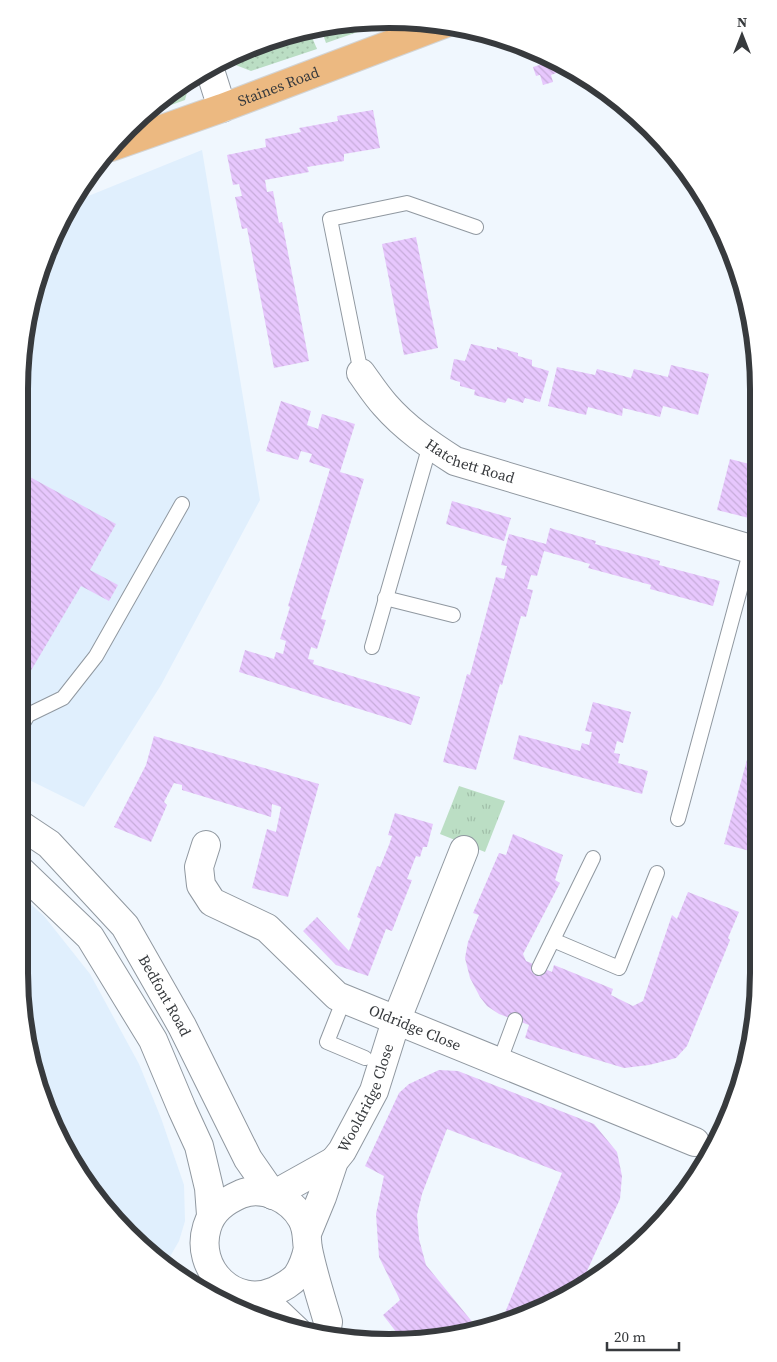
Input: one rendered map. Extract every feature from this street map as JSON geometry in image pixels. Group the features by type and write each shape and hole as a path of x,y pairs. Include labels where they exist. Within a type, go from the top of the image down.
{"main road":[{"name":"Staines Road","path":"124,142 222,108 428,30"}],"street":[{"path":"211,74 222,108"},
{"name":"Hatchett Road","path":"361,374 385,405 404,424 430,445 455,461 750,549"},
{"name":"Bedfont Road","path":"28,830 49,844 125,926 182,1026 248,1159 273,1195"},
{"name":"Oldridge Close","path":"206,845 199,867 201,885 212,902 267,928 337,996 695,1142"},
{"name":"Wooldridge Close","path":"308,1240 334,1161 342,1151 374,1091 396,1021 464,850"},
{"name":"Bedfont Road","path":"28,878 90,937 153,1040 199,1146 209,1188 212,1215"},
{"path":"273,1195 334,1161"},
{"name":"Bedfont Road","path":"260,1296 243,1294 229,1288 215,1288 205,1254 204,1238 212,1215 222,1204 244,1193 259,1191 286,1201 302,1218 328,1322 327,1329"},
{"path":"284,1319 260,1296 284,1287 296,1276 304,1263 308,1240"}],"lane":[{"name":"Hatchett Road","path":"361,374 330,219 407,203 476,227"},
{"path":"372,647 430,445"},
{"path":"28,715 63,698 96,656 182,504"},
{"path":"678,819 750,564"},
{"path":"385,598 453,615"},
{"path":"539,968 593,858"},
{"path":"553,940 619,968 657,873"},
{"path":"344,999 327,1042 365,1058"},
{"path":"500,1063 515,1020"}],"shaded area":[{"path":"202,150 260,500 161,685 84,807 28,779 28,365 34,318 47,272 55,250 82,199"},
{"path":"28,902 44,916 90,974 139,1064 161,1118 184,1185 185,1221 179,1241 168,1259 133,1229 117,1212 88,1174 55,1112 40,1067 31,1021 28,997"}],"green space":[{"path":"369,28 326,43 323,33"},
{"path":"311,36 317,49 251,71 233,64 272,47"},
{"path":"188,88 185,100 160,109"},
{"path":"459,786 505,801 485,852 440,834"}],"building":[{"path":"545,63 560,72 551,75 553,82 543,85 540,75 536,76 533,67"},
{"path":"373,110 380,148 344,154 344,161 307,167 309,172 265,180 267,192 273,191 279,223 282,222 309,361 274,368 247,228 242,229 235,197 242,196 239,184 233,185 227,155 266,147 265,139 301,132 299,128 338,121 337,116"},
{"path":"416,237 438,348 404,355 382,244"},
{"path":"471,344 497,350 497,347 518,353 518,356 532,360 532,366 549,371 540,402 525,398 523,403 508,398 505,403 474,395 475,390 460,386 460,382 450,379 454,359 465,361"},
{"path":"671,365 709,374 698,415 663,406 660,417 623,408 622,416 588,407 586,415 548,406 557,367 595,375 597,369 631,378 634,369 668,377"},
{"path":"281,401 311,411 307,425 318,429 322,414 355,424 340,472 364,479 321,619 326,620 317,649 311,647 308,659 314,660 313,664 420,697 411,725 239,672 245,650 274,659 276,652 283,654 286,641 280,639 290,607 288,606 330,469 309,462 312,454 301,451 298,460 266,451"},
{"path":"730,459 750,464 750,518 717,510"},
{"path":"28,476 116,524 90,570 118,585 109,601 81,586 28,676"},
{"path":"452,501 511,518 504,541 446,524"},
{"path":"550,528 596,541 595,544 660,561 659,565 720,581 713,606 650,589 651,585 588,568 590,564 544,551 537,576 531,575 527,589 533,590 526,617 521,616 476,770 443,762 467,674 470,675 496,577 504,579 507,566 501,565 509,534 546,544"},
{"path":"593,702 631,712 623,743 617,741 614,753 620,754 618,763 648,771 642,794 513,759 519,735 580,751 582,743 589,745 592,732 585,731"},
{"path":"154,736 319,784 288,897 252,888 267,829 276,832 281,807 272,804 271,817 182,790 182,785 174,783 164,802 167,805 151,842 114,827 146,765"},
{"path":"750,749 750,851 724,844"},
{"path":"395,813 433,824 427,847 423,847 420,857 416,856 407,879 412,880 392,931 386,929 368,976 336,965 303,931 317,917 349,951 361,919 357,917 377,866 380,867 392,836 388,835"},
{"path":"513,834 563,855 555,880 560,883 523,954 526,961 552,972 554,965 613,989 611,995 633,1006 643,1001 672,915 677,919 688,892 739,912 728,938 730,940 687,1046 676,1058 649,1065 624,1068 525,1038 529,1025 499,1014 487,1006 480,997 470,978 465,958 468,942 479,915 473,913 499,853 506,855"},
{"path":"439,1070 458,1071 594,1124 617,1152 622,1176 620,1199 584,1277 548,1297 504,1315 562,1173 447,1129 422,1194 417,1215 419,1239 426,1265 474,1324 436,1331 398,1334 383,1315 400,1300 379,1257 376,1214 384,1176 365,1166 399,1093 409,1084"}]}
